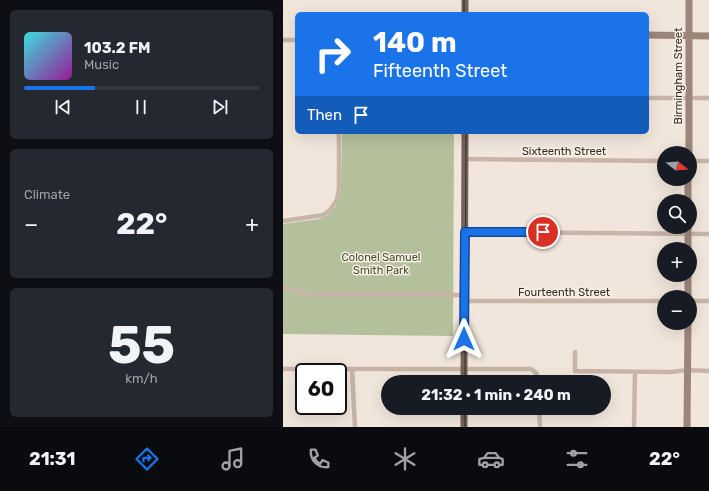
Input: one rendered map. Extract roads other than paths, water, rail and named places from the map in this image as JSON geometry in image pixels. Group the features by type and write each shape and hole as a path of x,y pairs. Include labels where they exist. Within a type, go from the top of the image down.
{"main road":[{"path":"465,0 465,12"},
{"path":"464,375 465,134"},
{"path":"464,415 465,426"}],"street":[{"name":"Birmingham Street","path":"689,0 689,146"},
{"path":"649,35 709,36"},
{"path":"283,40 295,40"},
{"path":"649,98 709,98"},
{"path":"283,221 323,215 330,210 337,200 339,188 339,134"},
{"name":"Sixteenth Street","path":"465,159 657,160"},
{"path":"697,161 709,161"},
{"path":"465,232 657,230"},
{"path":"697,232 709,234"},
{"name":"Fourteenth Street","path":"283,287 305,294 325,295 657,301"},
{"path":"697,301 709,302"},
{"path":"687,427 688,330"},
{"path":"575,352 575,371 709,371"},
{"path":"283,369 531,369 537,375"},
{"path":"352,369 355,427"},
{"path":"634,427 635,372"},
{"path":"539,415 540,427"}],"tram line":[{"path":"464,0 464,12"},
{"path":"465,375 466,134"},
{"path":"465,415 465,427"}],"park label":[{"name":"Colonel Samuel Smith Park","path":"381,263"}]}
